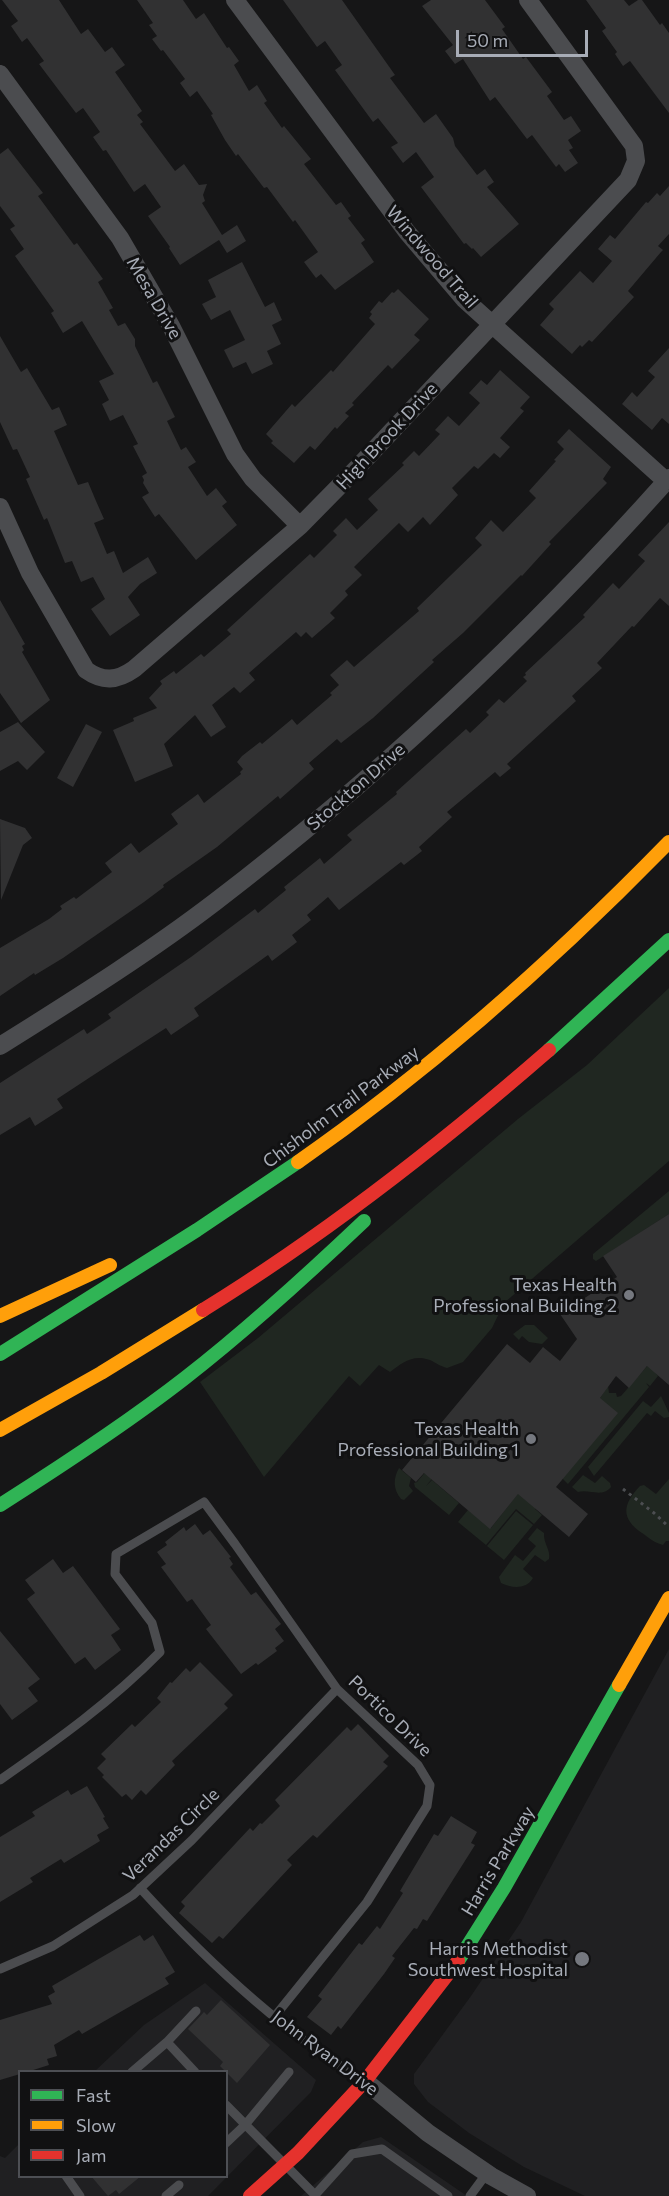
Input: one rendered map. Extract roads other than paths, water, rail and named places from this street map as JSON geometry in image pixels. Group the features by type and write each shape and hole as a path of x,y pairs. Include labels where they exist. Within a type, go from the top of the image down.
{"main road":[{"name":"Chisholm Trail Parkway","path":"0,1354 239,1204 332,1138 442,1052 553,957 669,842"},
{"path":"0,1430 56,1400 155,1341 271,1267 365,1199 494,1099 567,1037 669,940"},
{"path":"0,1505 166,1393 238,1336 494,1099"},
{"path":"0,1316 239,1204"},
{"name":"Harris Parkway","path":"250,2196 284,2165 365,2081 452,1971 504,1888 669,1598"}],"street":[{"name":"Windwood Trail","path":"235,0 407,232 464,299 667,480"},
{"name":"High Brook Drive","path":"0,507 30,573 86,670 97,678 109,679 125,675 134,669 300,526 628,180 636,161 633,146 619,123 528,0"},
{"name":"Mesa Drive","path":"0,74 120,238 171,326 235,454 254,478 300,526"},
{"name":"Stockton Drive","path":"0,1046 98,984 213,903 311,826 513,644 667,480"},
{"name":"John Ryan Drive","path":"365,2081 428,2133 487,2173 527,2196"}],"lane":[{"name":"Portico Drive","path":"0,1780 73,1729 137,1676 160,1652 152,1623 116,1574 117,1554 204,1502 337,1689 418,1764 430,1785 427,1806 367,1902 275,2016"},
{"name":"Verandas Circle","path":"0,1969 53,1946 133,1895 192,1840 337,1689"},
{"name":"John Ryan Drive","path":"140,1888 184,1936 275,2016 330,2060 365,2081"},
{"path":"134,2070 167,2042 196,2011"},
{"path":"167,2042 193,2070"},
{"path":"228,2141 245,2125 290,2072"},
{"path":"228,2107 315,2195 352,2154 382,2149 448,2196"},
{"path":"470,2196 487,2173"},
{"path":"67,2178 80,2196"},
{"path":"166,2196 179,2186"}],"place":[{"name":"Texas Health Professional Building 2","path":"629,1295"},
{"name":"Texas Health Professional Building 1","path":"531,1439"},
{"name":"Harris Methodist Southwest Hospital","path":"582,1959"}]}
